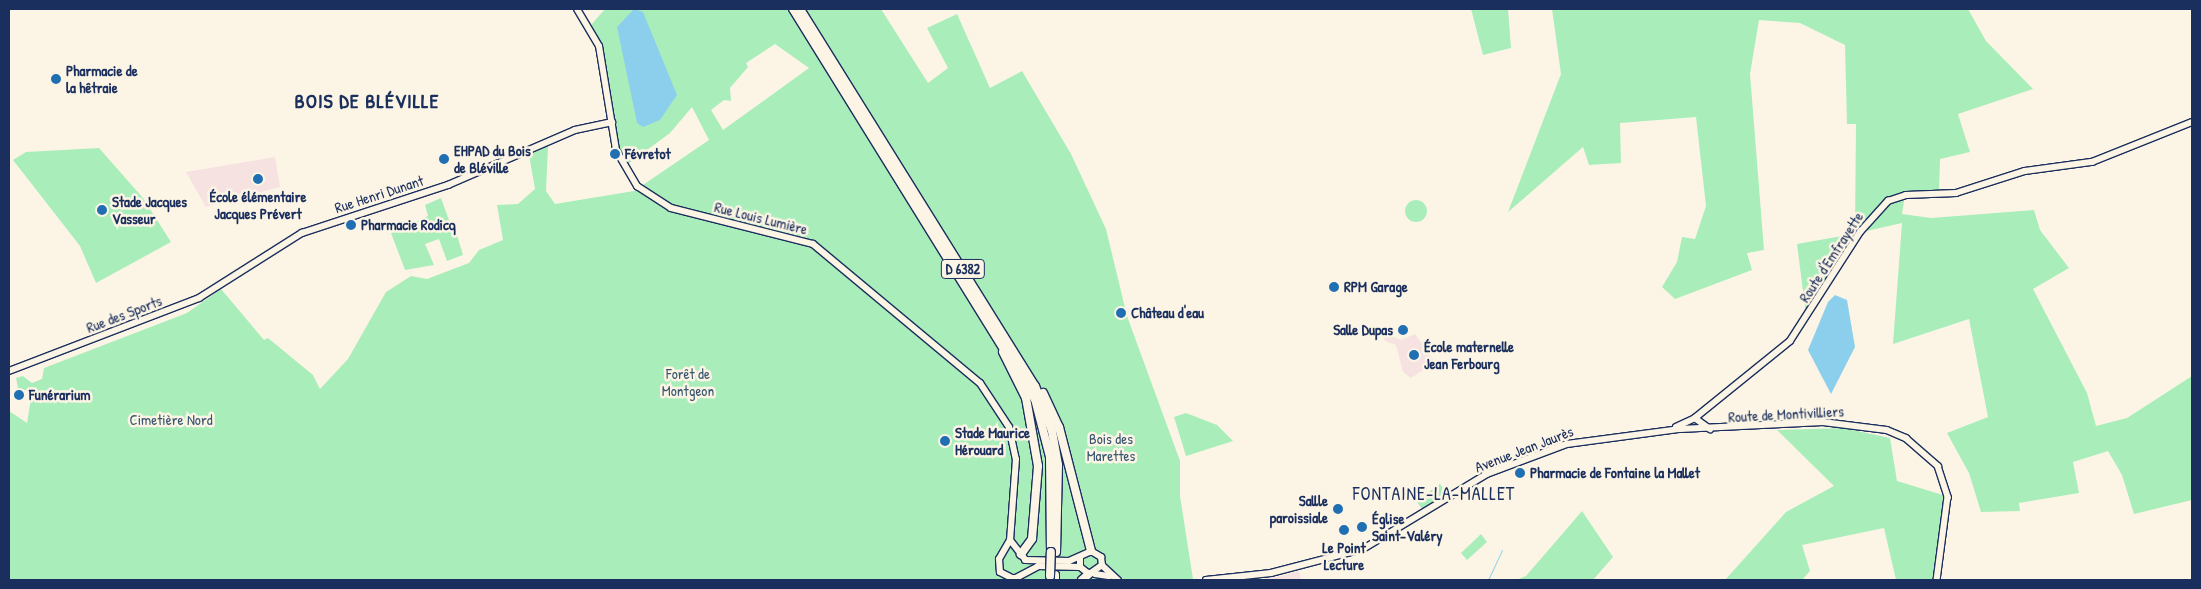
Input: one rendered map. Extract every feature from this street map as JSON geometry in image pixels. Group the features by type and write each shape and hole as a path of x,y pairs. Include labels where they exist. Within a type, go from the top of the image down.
{"highway":[{"name":"D 6382","path":"793,9 1018,365 1042,420 1052,472 1054,552"},
{"name":"D 6382","path":"800,9 1035,386 1052,431 1059,477 1052,578"},
{"path":"960,274 1013,368 1035,434 1038,466 1032,539 1021,555"},
{"path":"987,307 1049,403 1091,551"},
{"path":"1082,580 1092,574"}],"main road":[{"name":"Rue Louis Lumière","path":"577,9 602,56 612,122 623,165 649,196 671,208 813,244 980,384 999,408 1013,442 1016,472 1010,540 1006,552"},
{"path":"1010,540 1021,555 1025,570"},
{"path":"1091,551 1101,557 1102,566 1092,574 1080,567 1025,570 1014,580 1003,576 998,568 1006,552 1021,555 1080,558 1091,551"},
{"path":"1080,558 1080,567"}],"street":[{"name":"Rue Henri Dunant","path":"242,268 302,233 456,182 575,130 612,122"},
{"name":"Route d'Emfrayette","path":"1697,421 1790,341 1860,232 1888,201 1906,195 1956,192 2025,171 2092,162 2192,122"},
{"name":"Rue des Sports","path":"9,371 183,305 242,268"},
{"name":"Avenue Jean Jaurès","path":"1206,580 1271,573 1354,552 1390,536 1498,470 1587,440 1664,432 1697,421"},
{"name":"Route de Montivilliers","path":"1697,421 1714,430"},
{"path":"1695,430 1697,421"},
{"name":"Route de Montivilliers","path":"1686,426 1695,430 1714,430 1845,423 1906,438 1938,466 1947,486 1937,580"},
{"path":"1102,566 1118,580"},
{"path":"1092,574 1112,576"}],"shaded area":[{"path":"275,157 280,187 206,207 186,172"},
{"name":"École maternelle Jean Ferbourg","path":"1382,332 1401,340 1415,334 1435,362 1411,378 1403,372 1396,345 1385,341"},
{"path":"1299,571 1301,580 1255,580 1281,576"}],"green space":[{"name":"Forêt de Montgeon","path":"605,9 881,9 928,83 948,68 927,28 957,14 990,88 1022,71 1071,154 1106,229 1127,316 1180,461 1180,496 1193,579 9,580 9,411 27,423 32,392 18,388 16,378 23,376 32,383 42,379 44,368 187,313 221,289 264,340 268,338 313,375 320,389 348,359 386,292 411,276 427,279 469,263 479,250 503,240 497,205 518,204 535,189 529,155 548,146 546,191 555,204 634,191 709,140 692,107 670,133 628,164 619,153 603,51 591,25","holes":["775,44 809,68 723,130 711,110 724,100 731,101 730,88 748,67 746,63"]},
{"path":"1471,9 1508,9 1511,48 1483,55"},
{"path":"1552,9 1968,9 1986,41 2033,89 1958,114 1970,152 1940,159 1939,190 1905,195 1902,214 1931,218 2034,210 2040,230 2069,268 2033,289 2087,393 2096,426 2127,418 2192,376 2192,500 2134,514 2122,475 2108,451 2073,462 2079,493 2019,503 2020,511 1981,512 1969,473 1947,433 1988,417 1969,319 1893,344 1902,223 1862,232 1806,315 1797,244 1842,236 1850,227 1855,228 1856,124 1847,124 1845,45 1800,23 1759,20 1750,74 1764,250 1747,253 1752,270 1675,299 1662,287 1677,262 1682,237 1695,239 1706,206 1696,117 1620,123 1621,163 1589,165 1583,147 1508,212 1561,74"},
{"name":"Stade Jacques Vasseur","path":"99,148 143,198 171,242 96,283 80,246 13,160 26,152"},
{"path":"441,198 450,223 436,231 454,225 463,255 447,261 439,239 425,244 434,265 405,270 391,233 428,216 425,205"},
{"path":"1416,200 1424,203 1427,211 1424,219 1416,222 1408,219 1405,211 1408,203"},
{"path":"1186,413 1217,425 1233,441 1186,456 1174,417"},
{"path":"1843,428 1890,438 1897,481 1946,496 1934,580 1896,580 1884,528 1802,545 1810,571 1802,580 1725,580 1786,512 1834,486 1777,430"},
{"path":"1440,484 1448,495 1424,511 1416,501"},
{"path":"1582,511 1613,557 1593,580 1516,580 1526,576"},
{"path":"1481,534 1487,542 1467,560 1461,553"}],"water":[{"path":"634,9 643,12 677,95 660,120 643,127 637,123 617,27"},
{"path":"1835,295 1847,300 1855,347 1831,394 1808,350 1828,302"}],"waterway":[{"path":"1488,580 1502,550"}],"place":[{"name":"Pharmacie de la hêtraie","path":"56,79"},
{"name":"Févretot","path":"615,154"},
{"name":"EHPAD du Bois de Bléville","path":"444,159"},
{"name":"École élémentaire Jacques Prévert","path":"258,179"},
{"name":"Stade Jacques Vasseur","path":"102,210"},
{"name":"Pharmacie Rodicq","path":"351,225"},
{"name":"RPM Garage","path":"1334,287"},
{"name":"Château d'eau","path":"1121,313"},
{"name":"Salle Dupas","path":"1403,330"},
{"name":"École maternelle Jean Ferbourg","path":"1414,355"},
{"name":"Funérarium","path":"19,395"},
{"name":"Stade Maurice Hérouard","path":"945,441"},
{"name":"Pharmacie de Fontaine la Mallet","path":"1520,473"},
{"name":"Sallle paroissiale","path":"1338,509"},
{"name":"Église Saint-Valéry","path":"1362,527"},
{"name":"Le Point Lecture","path":"1344,530"}],"district":[{"name":"BOIS DE BLÉVILLE","path":"367,100"},
{"name":"FONTAINE-LA-MALLET","path":"1434,494"}],"park label":[{"name":"Cimetière Nord","path":"171,420"},
{"name":"Bois des Marettes","path":"1111,446"}]}
